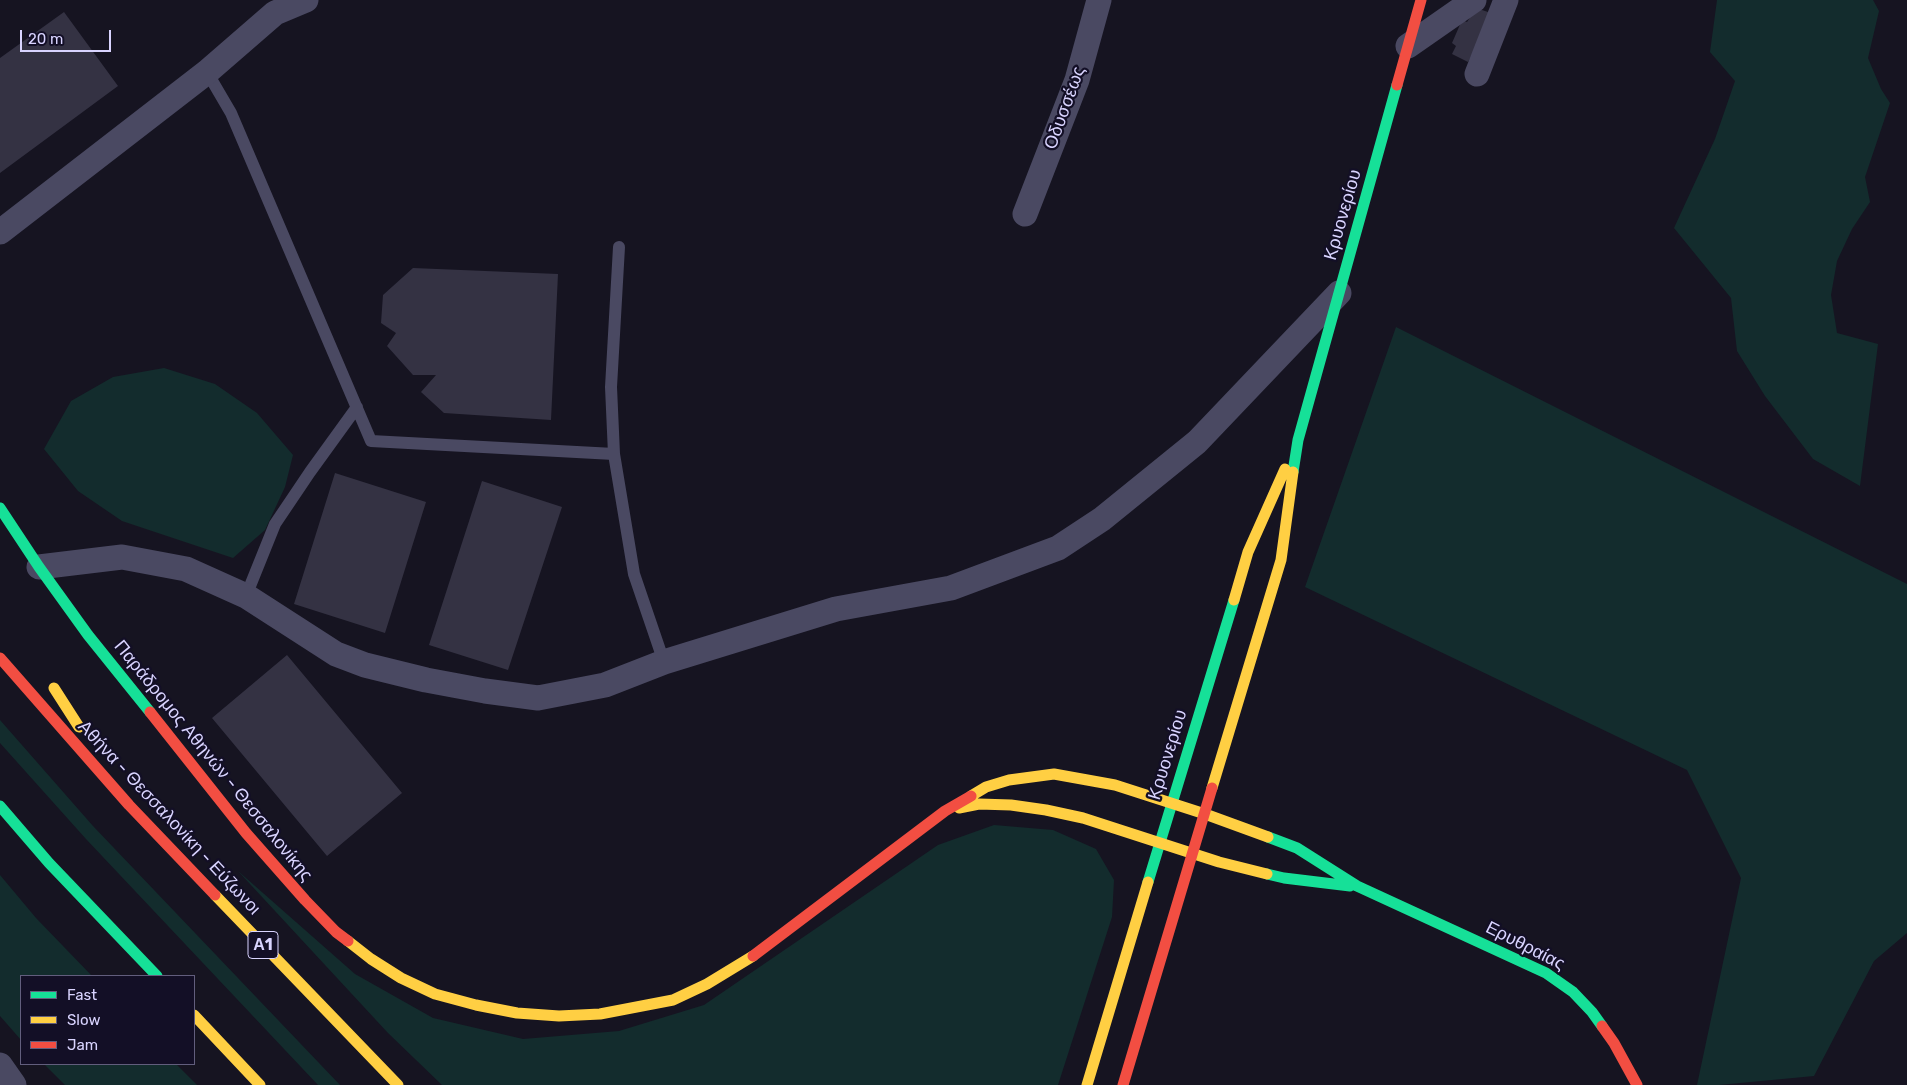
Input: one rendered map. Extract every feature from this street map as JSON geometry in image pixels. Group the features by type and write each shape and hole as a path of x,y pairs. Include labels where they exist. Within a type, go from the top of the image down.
{"main road":[{"name":"Κρυονερίου","path":"1123,1085 1281,560 1298,440 1421,0"},
{"name":"Κρυονερίου","path":"1087,1085 1248,552 1298,440"},
{"name":"Παράδρομος Αθηνών - Θεσσαλονίκης","path":"0,508 39,567 88,635 240,826 305,900 336,932 371,959 401,978 435,994 476,1006 517,1013 559,1016 600,1014 673,1000 707,984 755,954 945,811 986,787 1009,780 1054,774 1114,785 1172,803"},
{"name":"Αθήνα - Θεσσαλονίκη - Εύζωνοι","path":"0,658 129,805 398,1085"},
{"path":"54,688 129,805"},
{"name":"Ερυθραίας","path":"1172,803 1297,848 1357,886 1546,973 1573,992 1592,1012 1614,1043 1637,1085"},
{"name":"Παράδρομος Αθηνών - Θεσσαλονίκης","path":"945,811 979,804 1011,805 1046,810 1084,818 1193,854"},
{"path":"0,806 49,863 156,975"},
{"name":"Ερυθραίας","path":"1193,854 1284,878 1357,886"},
{"path":"195,1016 260,1085"}],"street":[{"path":"0,232 207,72 275,13 306,0"},
{"name":"Οδυσσέως","path":"1025,214 1077,80 1099,0"},
{"path":"1408,46 1474,0"},
{"path":"1477,74 1506,0"},
{"path":"39,567 122,557 186,569 246,596 336,654 400,673 485,691 538,698 605,685 664,662 836,609 951,588 1058,548 1102,519 1197,442 1339,293"}],"lane":[{"path":"207,72 231,113 371,441 614,454"},
{"path":"619,247 611,387 614,454 634,574 664,662"},
{"path":"246,596 276,524 310,472 357,407"}],"green space":[{"path":"1717,0 1873,0 1879,11 1868,58 1881,89 1890,103 1865,177 1870,202 1852,229 1837,261 1831,295 1837,333 1878,344 1860,486 1813,459 1765,396 1737,351 1731,298 1674,228 1715,139 1735,81 1710,52"},
{"path":"1396,327 1907,584 1907,933 1874,961 1814,1076 1719,1085 1697,1085 1741,878 1687,770 1305,587"},
{"path":"164,368 215,384 257,413 293,455 285,487 265,530 233,558 122,521 78,491 44,449 71,401 113,377"},
{"path":"0,720 93,826 340,1085 318,1085 86,839 0,743"},
{"path":"994,825 1053,830 1096,849 1114,880 1112,917 1058,1085 442,1085 388,1033 238,871 355,974 433,1018 523,1039 619,1031 704,1005 938,845"},
{"path":"0,875 36,918 91,975 20,975 20,1039 0,1016"},
{"path":"45,1065 177,1065 197,1085 65,1085"}],"building":[{"path":"1476,8 1494,14 1468,62 1452,54 1456,46 1452,43 1462,20 1467,22"},
{"path":"64,12 118,86 0,173 0,58"},
{"path":"413,268 558,274 551,420 444,413 421,392 436,375 413,375 387,346 396,333 381,323 383,295"},
{"path":"335,473 426,502 385,633 294,604"},
{"path":"482,481 562,507 508,670 429,645"},
{"path":"287,655 402,793 327,856 212,718"}],"traffic: fast":[{"path":"1293,472 1298,440 1397,85"},
{"path":"0,508 39,567 88,635 150,712"},
{"path":"1148,882 1234,600"},
{"path":"0,806 49,863 156,975"},
{"path":"1268,837 1297,848 1357,886 1546,973 1573,992 1602,1026"},
{"path":"1267,874 1284,878 1350,886"}],"traffic: slow":[{"path":"1234,600 1248,552 1285,469"},
{"path":"1212,788 1281,560 1293,472"},
{"path":"54,688 79,727"},
{"path":"971,796 986,787 1009,780 1054,774 1115,785 1205,814 1268,837"},
{"path":"959,808 979,804 1011,805 1046,810 1083,818 1219,862 1267,874"},
{"path":"1087,1085 1148,882"},
{"path":"215,895 398,1085"},
{"path":"348,941 371,959 401,978 435,994 517,1013 559,1016 600,1014 673,1000 707,984 753,956"},
{"path":"195,1016 260,1085"}],"traffic: jam":[{"path":"1397,85 1421,0"},
{"path":"0,658 129,805 215,895"},
{"path":"150,712 246,833 305,900 336,932 348,941"},
{"path":"1123,1085 1212,788"},
{"path":"753,956 945,811 971,796"},
{"path":"1602,1026 1614,1043 1637,1085"}]}
